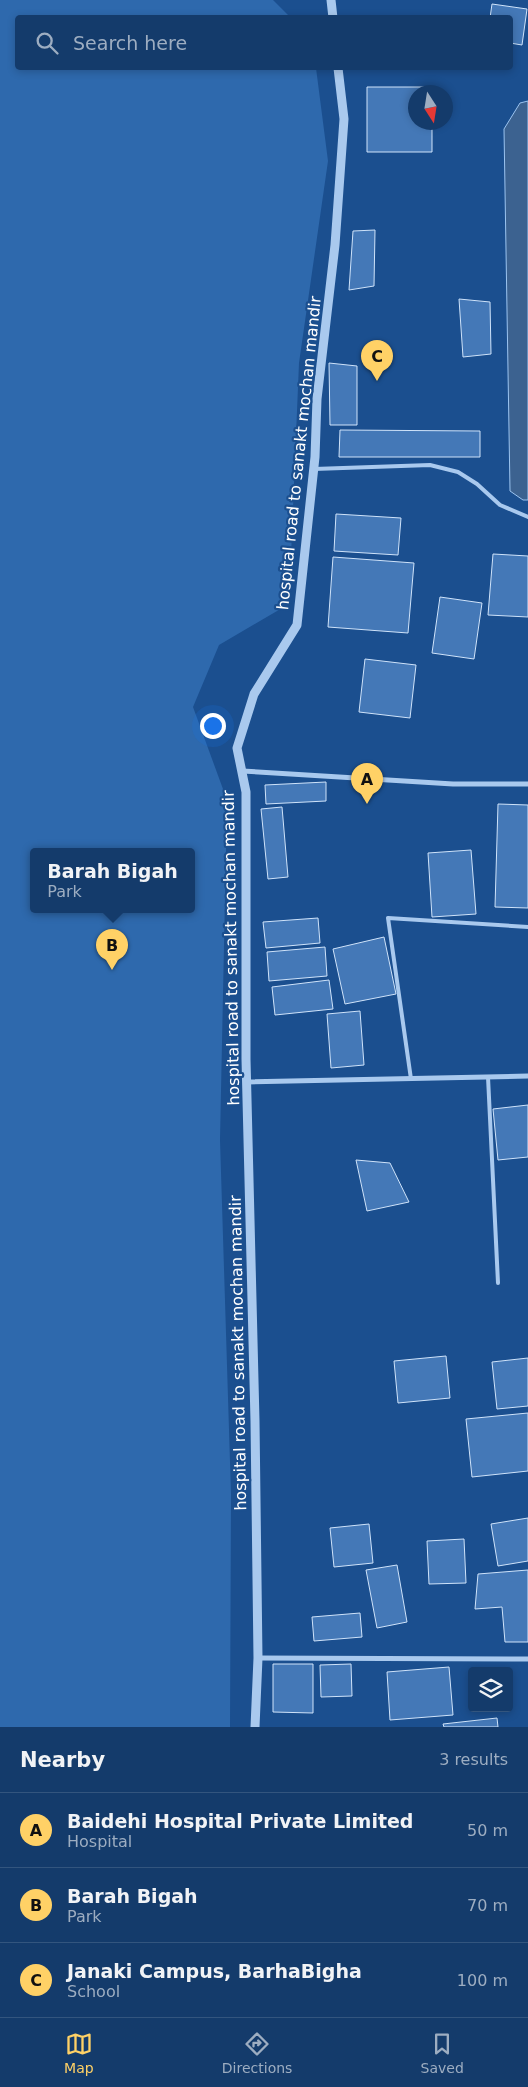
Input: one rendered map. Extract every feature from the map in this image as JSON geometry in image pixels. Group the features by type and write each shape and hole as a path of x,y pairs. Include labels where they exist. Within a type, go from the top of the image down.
{"street":[{"path":"331,0 333,15"},
{"name":"hospital road to sanakt mochan mandir","path":"255,1727 258,1658 247,1082 246,792 237,748 254,694 297,625 314,469 317,399 335,246 344,119 338,70"},
{"path":"242,770 453,784 528,784"},
{"path":"247,1082 528,1076"},
{"path":"258,1658 528,1659"}],"lane":[{"path":"314,469 430,464 458,472 476,484 500,505 528,517"},
{"path":"411,1079 388,918 528,927"},
{"path":"488,1077 498,1283"}],"shaded area":[{"path":"0,0 273,0 288,15 15,15 15,70 316,70 328,161 299,363 289,604 219,645 193,707 227,800 220,1140 231,1494 230,1727 0,1727"},
{"path":"528,101 528,500 523,500 510,491 504,129 520,103"}],"building":[{"path":"492,4 527,9 522,45 513,44 513,15 490,15"},
{"path":"367,87 408,87 408,130 432,130 432,152 367,152"},
{"path":"375,230 374,286 349,290 353,231"},
{"path":"459,299 490,302 491,354 463,357"},
{"path":"329,363 357,366 357,425 330,425"},
{"path":"340,430 480,431 480,457 339,457"},
{"path":"336,514 401,518 398,555 334,551"},
{"path":"493,554 528,556 528,617 488,615"},
{"path":"333,557 414,563 408,633 328,627"},
{"path":"440,597 482,603 474,659 432,653"},
{"path":"365,659 416,665 410,718 359,712"},
{"path":"326,782 326,801 266,804 265,785"},
{"path":"498,804 528,805 528,908 495,907"},
{"path":"282,807 288,877 268,879 261,809"},
{"path":"471,850 476,914 432,917 428,853"},
{"path":"318,918 320,943 266,948 263,922"},
{"path":"384,937 396,994 345,1004 333,949"},
{"path":"325,947 327,976 269,981 267,952"},
{"path":"329,980 333,1009 275,1015 272,987"},
{"path":"360,1011 364,1065 331,1068 327,1014"},
{"path":"528,1105 528,1157 498,1160 493,1109"},
{"path":"356,1160 390,1163 409,1202 367,1211"},
{"path":"446,1356 450,1398 398,1403 394,1361"},
{"path":"528,1358 528,1406 497,1409 492,1362"},
{"path":"528,1413 528,1471 472,1477 466,1419"},
{"path":"528,1518 528,1561 498,1566 491,1524"},
{"path":"369,1524 373,1563 334,1567 330,1528"},
{"path":"464,1539 466,1583 429,1584 427,1541"},
{"path":"397,1565 407,1622 377,1628 366,1570"},
{"path":"528,1570 528,1642 505,1642 502,1607 475,1609 478,1574"},
{"path":"360,1613 362,1637 314,1641 312,1617"},
{"path":"273,1664 313,1664 313,1713 273,1712"},
{"path":"351,1664 352,1696 321,1697 320,1665"},
{"path":"449,1667 453,1715 390,1720 387,1672"},
{"path":"497,1718 498,1727 444,1727 443,1724"}],"place":[{"name":"Janaki Campus, BarhaBigha","path":"377,381"},
{"name":"Baidehi Hospital Private Limited","path":"367,804"},
{"name":"Barah Bigah","path":"112,970"}]}
